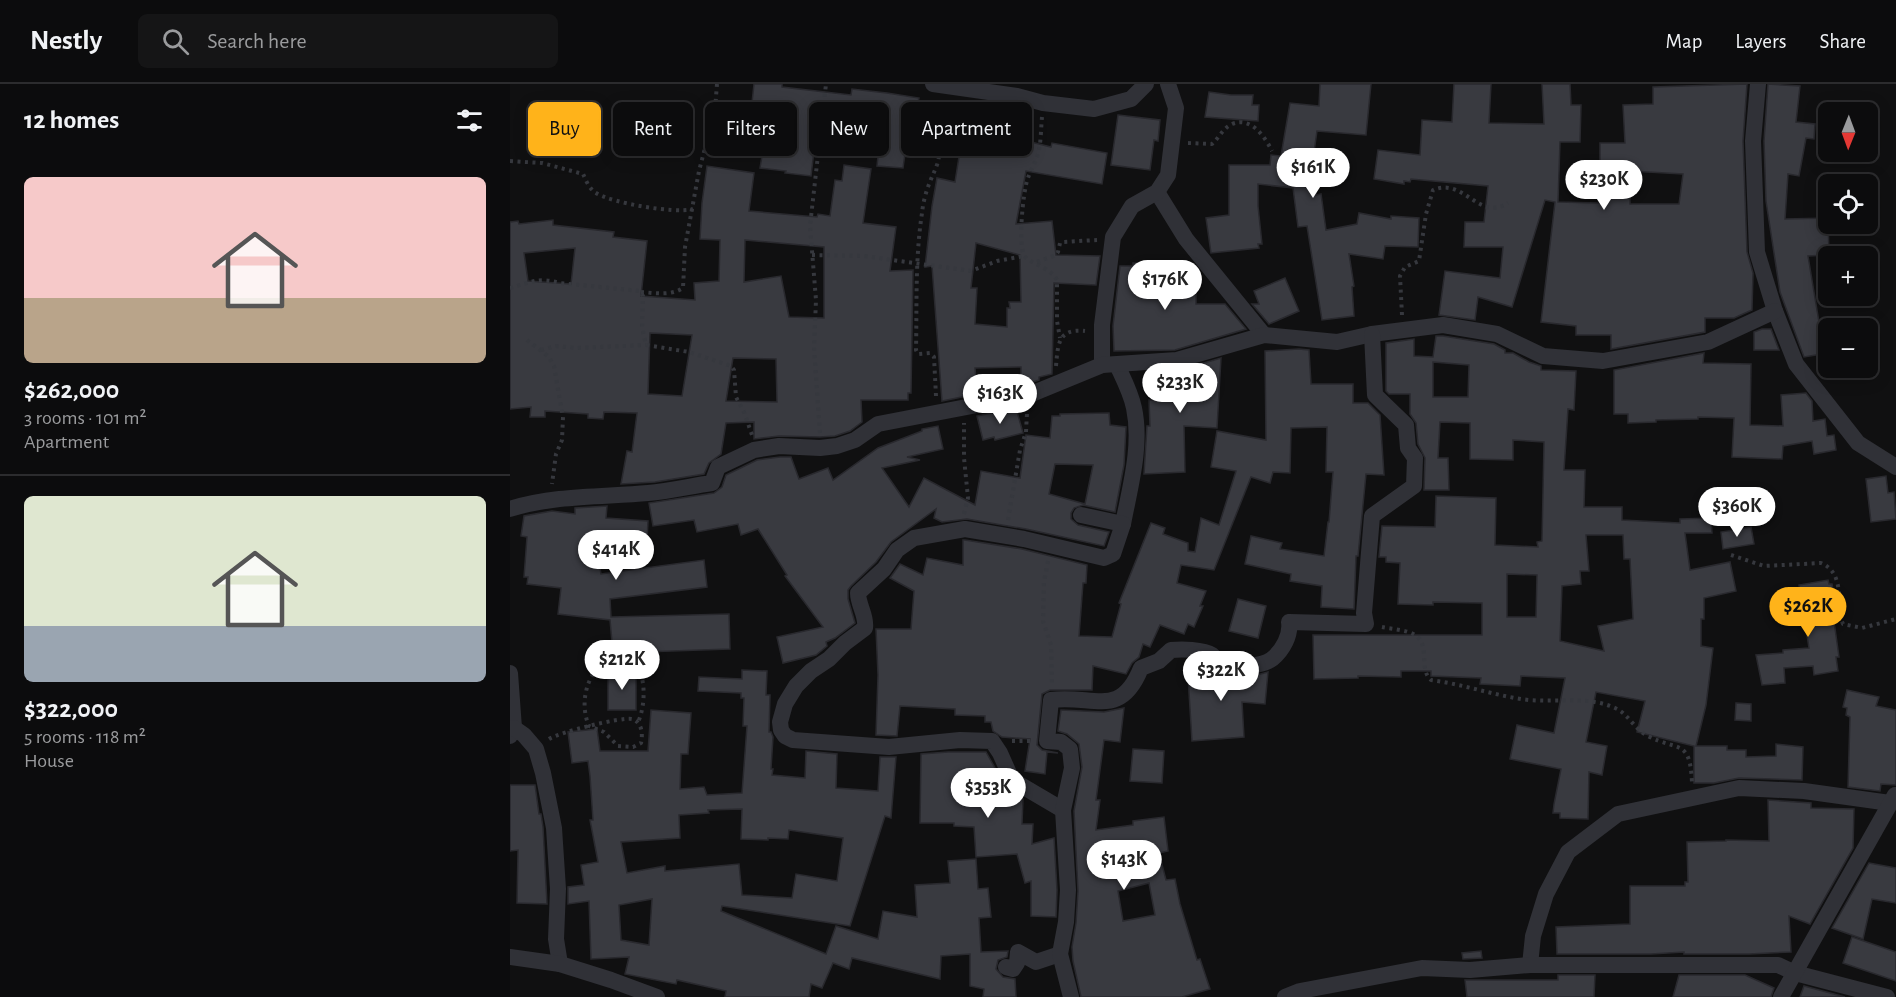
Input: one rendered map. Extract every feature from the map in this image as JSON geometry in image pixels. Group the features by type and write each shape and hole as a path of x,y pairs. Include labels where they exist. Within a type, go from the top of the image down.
{"street":[{"path":"939,85 1017,96 1043,104 1094,109 1131,99 1146,84"},
{"path":"1063,810 1012,780 992,741 960,740 889,747 793,740 785,736 780,722 785,704 796,686 811,671 829,659 865,628 866,623 858,602 858,593 884,569 897,550 914,538 966,529 1004,535 1104,558 1113,554 1123,524 1135,462 1136,440 1134,408 1109,365 1102,338 1102,325 1113,237 1132,206 1156,192 1168,176 1176,108 1168,84"},
{"path":"1758,84 1753,141 1753,195 1757,252 1775,311 1796,364 1858,443 1896,467"},
{"path":"1156,192 1186,239 1264,335"},
{"path":"510,509 531,502 590,495 648,493 712,483 718,467 754,450 779,446 837,447 855,440 878,424 1029,395 1109,365 1177,360 1264,335 1336,342 1372,334 1443,325 1497,334 1543,356 1603,361 1708,342 1775,311"},
{"path":"1071,997 1060,954 1066,922 1068,890 1063,810 1072,768 1070,749 1061,742 1047,741 1051,700 1080,699 1100,703 1112,701 1134,685 1141,668 1159,661 1171,650 1205,652 1212,655 1222,665 1233,667 1251,665 1271,660 1283,647 1290,629 1289,622 1366,624 1364,613 1372,516 1414,486 1415,458 1408,448 1406,425 1375,395 1372,334"},
{"path":"1081,515 1123,524"},
{"path":"510,673 511,731 524,735 536,749 554,828 558,889 556,939 560,964"},
{"path":"1530,965 1533,936 1546,894 1568,852 1618,814 1739,788 1893,799 1781,997"},
{"path":"1006,967 1013,969 1017,963 1018,952 1036,962 1060,954"},
{"path":"510,957 560,964 657,997"},
{"path":"1285,997 1300,991 1422,968 1470,970 1530,965 1778,965 1795,973 1887,997"}],"path":[{"path":"510,288 533,279 548,279 660,294 677,292 683,288 685,247 699,171 715,110 717,84"},
{"path":"820,448 814,348 816,300 810,226 826,84"},
{"path":"937,414 934,357 930,353 918,354 916,350 917,262 922,210 929,182 940,156 939,85"},
{"path":"1043,104 1039,153 1027,180 1022,221 1024,256 1054,274 1057,280 1057,321 1060,338 1055,385"},
{"path":"1173,138 1194,145 1212,144 1232,124 1241,123 1255,127 1266,137 1272,151"},
{"path":"510,162 542,163 583,174 594,193 613,200 669,211 686,211 694,208"},
{"path":"1401,331 1400,276 1405,267 1419,261 1426,214 1433,189 1449,187 1484,208 1499,209 1508,203"},
{"path":"1036,262 1056,255 1060,243 1063,242 1098,240 1113,242"},
{"path":"812,255 864,256 971,271 997,261 1024,256"},
{"path":"640,291 643,296 642,327 646,345"},
{"path":"1060,338 1072,330 1093,332 1102,338"},
{"path":"527,340 549,357 554,366 563,417 562,440 556,454 556,466 547,501"},
{"path":"541,350 556,346 577,348 646,345 689,352 731,366 734,370 736,397 750,429 754,450"},
{"path":"1004,535 1020,450 1026,432 1029,395"},
{"path":"957,531 968,498 964,458 965,408"},
{"path":"1051,700 1051,645 1043,621 1044,582 1052,546"},
{"path":"1731,555 1764,566 1821,563 1828,566 1837,577 1840,619 1843,624 1862,628 1896,619"},
{"path":"1366,624 1414,634 1420,639 1424,651 1425,672 1431,680 1452,682 1492,694 1524,699 1597,702 1616,709 1627,716 1644,734 1682,748 1689,757 1691,766 1693,799"},
{"path":"536,749 554,736 589,726 625,719 638,722 642,730 641,742 633,747 618,746 604,732 589,726 585,718 588,684 595,670 602,663 635,665 640,670 643,679 642,709 638,722"},
{"path":"992,741 1047,741"}],"building":[{"path":"754,84 782,84 782,87 851,95 852,89 919,98 918,102 901,102 901,156 905,156 903,168 877,166 878,156 889,156 889,102 809,102 809,156 813,156 811,176 760,168 762,156 797,156 797,102 752,102"},
{"path":"1320,84 1371,84 1366,135 1317,131 1313,159 1320,160 1316,195 1321,194 1326,230 1357,224 1359,213 1391,219 1391,216 1419,218 1418,247 1385,246 1383,259 1349,254 1354,286 1352,287 1354,316 1322,320 1307,226 1298,227 1293,188 1258,184 1262,244 1258,244 1259,248 1211,253 1206,218 1229,215 1229,165 1270,165 1271,155 1281,156 1290,103 1319,106"},
{"path":"1454,84 1491,84 1489,123 1544,124 1542,84 1570,84 1571,105 1581,105 1580,142 1560,142 1558,202 1600,203 1600,143 1625,143 1623,105 1653,104 1653,87 1747,84 1743,141 1747,252 1753,273 1752,310 1734,318 1705,318 1705,332 1611,349 1611,335 1576,335 1576,326 1541,322 1555,202 1545,200 1512,307 1478,297 1475,320 1439,315 1445,271 1500,278 1503,247 1464,247 1465,222 1484,222 1488,186 1411,179 1410,182 1404,181 1404,184 1374,179 1378,150 1420,155 1422,120 1452,122","holes":["1630,171 1683,174 1679,204 1630,204"]},
{"path":"1768,84 1800,86 1796,122 1815,124 1814,139 1806,138 1799,176 1788,174 1785,219 1818,218 1818,234 1828,234 1829,246 1818,246 1818,256 1808,256 1818,318 1818,355 1804,357 1780,292 1766,201 1764,141"},
{"path":"1209,92 1253,95 1252,105 1259,105 1258,121 1205,117"},
{"path":"1118,115 1160,120 1158,141 1154,140 1150,170 1111,165"},
{"path":"1032,142 1051,147 1052,143 1107,153 1102,184 1026,171 1016,224 1052,221 1056,255 1100,256 1096,285 1054,283 1052,374 1039,377 1039,380 1021,386 1021,367 975,368 977,394 942,401 932,266 925,267 937,178 955,182 959,156 1032,156","holes":["976,243 1020,255 1021,302 1009,302 1007,327 975,324 977,288 971,288"]},
{"path":"844,165 871,169 863,223 896,227 890,271 913,270 911,393 908,393 908,400 861,400 862,422 850,431 835,436 779,436 754,439 754,422 726,423 721,454 709,463 704,474 655,482 621,484 627,451 632,452 637,413 604,412 603,419 588,418 588,414 545,411 545,417 530,417 531,407 510,409 510,222 518,221 519,224 553,220 553,225 614,232 613,237 647,241 641,296 695,300 694,283 719,281 720,240 700,239 707,166 754,173 749,211 830,216 835,180 842,181","holes":["745,240 824,247 824,318 789,317 781,276 744,282","575,248 571,284 528,281 524,253","650,333 692,335 682,396 648,394","733,358 776,359 777,402 726,401"]},
{"path":"1133,263 1157,264 1157,271 1196,271 1196,304 1225,304 1246,329 1175,350 1114,351 1113,326 1120,266 1133,266"},
{"path":"1285,278 1299,311 1269,324 1252,304 1259,304 1254,291"},
{"path":"1771,329 1779,350 1754,350 1754,332"},
{"path":"1436,336 1443,336 1494,344 1505,350 1505,353 1513,353 1541,366 1541,370 1576,371 1574,410 1568,409 1564,470 1585,470 1584,507 1622,507 1622,520 1680,523 1680,519 1711,518 1712,533 1685,533 1690,570 1730,562 1736,591 1704,598 1701,646 1713,648 1706,705 1696,746 1727,746 1727,750 1746,750 1746,757 1776,756 1776,744 1803,747 1802,780 1739,778 1714,783 1694,783 1694,746 1637,732 1645,701 1596,692 1586,742 1607,746 1602,775 1589,772 1588,819 1560,818 1560,813 1553,813 1561,769 1510,759 1517,725 1554,733 1565,678 1521,676 1520,686 1480,684 1481,678 1431,676 1431,671 1401,671 1401,677 1358,676 1358,678 1314,679 1313,635 1482,635 1482,603 1398,604 1400,563 1386,562 1386,557 1379,557 1382,526 1435,527 1436,496 1496,498 1495,545 1538,547 1537,542 1542,541 1544,442 1513,440 1513,460 1470,459 1470,423 1440,422 1438,458 1448,458 1449,490 1424,490 1425,458 1418,444 1416,423 1410,414 1410,394 1389,394 1386,391 1386,343 1414,339 1414,356 1433,357","holes":["1433,362 1469,365 1468,397 1433,397","1586,535 1623,535 1624,559 1630,559 1633,619 1598,626 1604,651 1560,641 1562,586 1581,584 1580,571 1589,571","1507,574 1537,575 1536,617 1507,617"]},
{"path":"1309,350 1311,384 1353,384 1353,403 1368,403 1380,415 1384,475 1366,474 1358,556 1356,556 1354,609 1321,607 1322,586 1290,581 1291,574 1245,564 1251,536 1282,543 1280,549 1324,556 1333,472 1326,472 1327,427 1291,428 1290,473 1273,472 1270,483 1251,477 1214,570 1181,565 1177,583 1206,591 1200,606 1203,606 1194,627 1188,624 1184,634 1160,625 1150,647 1143,644 1139,657 1132,663 1126,674 1093,666 1092,690 1050,690 1042,694 1037,745 1042,750 1058,753 1047,752 1045,774 1025,771 1030,739 1002,737 993,731 991,722 985,722 985,716 955,715 955,709 900,706 897,736 876,735 878,675 876,629 911,629 914,591 890,578 900,564 923,575 927,558 963,565 963,540 965,540 1022,549 1087,565 1086,583 1083,583 1079,636 1112,637 1121,604 1119,603 1151,523 1165,528 1163,534 1188,543 1188,551 1195,552 1201,518 1219,525 1236,471 1211,467 1217,431 1266,440 1265,351"},
{"path":"1704,353 1703,363 1751,364 1750,425 1783,426 1781,395 1806,393 1812,401 1813,421 1825,419 1827,436 1834,435 1836,450 1814,454 1812,441 1783,446 1782,459 1732,457 1734,418 1698,417 1698,419 1628,423 1628,414 1614,414 1614,370"},
{"path":"1221,358 1217,428 1184,426 1185,472 1144,474 1147,426 1150,426 1149,400 1158,400 1158,372 1180,370"},
{"path":"1016,408 1023,433 995,440 994,437 983,440 977,416"},
{"path":"1109,413 1110,425 1126,427 1124,465 1115,512 1083,505 1074,508 1071,513 1071,519 1078,525 1109,532 1104,546 967,519 942,522 934,518 936,509 891,542 876,562 851,586 848,590 848,599 855,623 826,642 827,646 816,655 783,663 777,637 823,627 785,576 787,575 758,529 741,535 738,524 697,532 694,520 653,526 649,503 714,493 722,487 726,475 757,460 791,457 799,479 828,468 833,480 878,448 922,431 922,429 938,426 943,449 907,457 920,460 882,468 909,507 924,478 975,505 981,471 1020,478 1026,435 1050,438 1052,416 1060,416 1060,414","holes":["1055,464 1093,465 1085,504 1049,494"]},
{"path":"1886,476 1888,493 1894,492 1896,519 1871,522 1866,479"},
{"path":"607,506 606,518 648,521 647,541 597,550 601,574 704,560 707,587 610,599 611,617 729,614 730,649 613,653 610,620 558,614 561,588 527,584 528,577 524,577 527,537 521,536 524,516 552,511 575,514 575,508"},
{"path":"1751,527 1754,544 1723,549 1721,532"},
{"path":"1828,580 1829,584 1832,584 1836,606 1832,607 1839,657 1836,657 1838,671 1814,675 1813,666 1784,668 1785,683 1762,685 1756,655 1809,648 1799,585"},
{"path":"1238,599 1266,606 1258,638 1229,631"},
{"path":"1187,660 1204,663 1215,673 1226,677 1249,677 1268,672 1265,704 1242,702 1244,737 1192,741"},
{"path":"742,670 767,671 766,695 770,695 769,732 773,737 772,775 805,778 806,751 837,754 836,788 878,791 880,757 896,757 891,818 885,816 850,926 722,906 721,911 826,954 836,926 878,939 883,911 917,917 915,885 950,883 948,861 976,859 978,889 988,888 991,917 979,918 981,952 1008,951 1007,957 998,960 996,969 1003,977 1015,979 1016,997 983,997 984,989 970,986 970,954 941,956 940,979 852,958 849,969 833,963 822,988 811,984 809,997 725,997 726,991 677,980 676,984 625,974 629,957 591,959 589,901 568,904 568,887 584,885 581,865 598,862 590,820 593,820 590,776 588,761 572,763 568,732 597,729 600,751 648,751 651,710 691,713 688,754 681,754 680,789 704,787 707,795 742,793 747,726 743,726 744,698 741,698 741,693 698,691 699,677 742,679","holes":["742,809 741,839 788,839 789,830 843,838 837,881 796,874 792,898 742,895 739,864 665,871 665,866 627,873 621,842 680,838 679,815 709,813 708,810","652,899 649,945 621,940 619,905"]},
{"path":"608,671 636,673 636,710 608,710"},
{"path":"1847,690 1879,697 1876,706 1896,710 1896,785 1881,784 1880,791 1848,787 1850,717 1846,715 1847,708 1843,707"},
{"path":"1736,703 1751,704 1751,721 1735,720"},
{"path":"1124,708 1120,742 1104,740 1096,800 1100,800 1096,830 1133,825 1133,821 1164,817 1168,851 1159,853 1166,880 1175,879 1197,960 1200,959 1210,989 1182,997 1081,997 1072,947 1078,891 1074,811 1082,767 1079,744 1067,734 1058,731 1061,710 1104,712","holes":["1149,883 1155,915 1123,921 1118,891"]},
{"path":"1133,749 1164,751 1162,783 1130,781"},
{"path":"986,752 995,768 995,792 1013,793 1023,799 1022,824 1033,824 1032,844 1054,838 1056,917 1031,916 1031,881 1025,883 1017,854 976,857 974,827 954,826 954,823 920,823 921,754"},
{"path":"510,785 535,785 543,827 547,904 517,903 518,850 510,851"},
{"path":"1768,800 1811,803 1811,808 1854,809 1853,848 1810,924 1789,916 1791,952 1557,954 1556,927 1630,924 1630,886 1685,886 1685,882 1688,882 1687,842 1769,841"},
{"path":"1869,863 1896,868 1896,903 1872,899 1863,939 1832,928"},
{"path":"1852,937 1896,952 1896,981 1843,963"},
{"path":"1481,951 1482,958 1463,959 1462,953"},
{"path":"1558,975 1595,975 1594,997 1467,997 1465,980 1558,980"},
{"path":"1679,975 1745,975 1774,988 1771,997 1673,997"},
{"path":"1804,986 1845,997 1800,997"}]}
